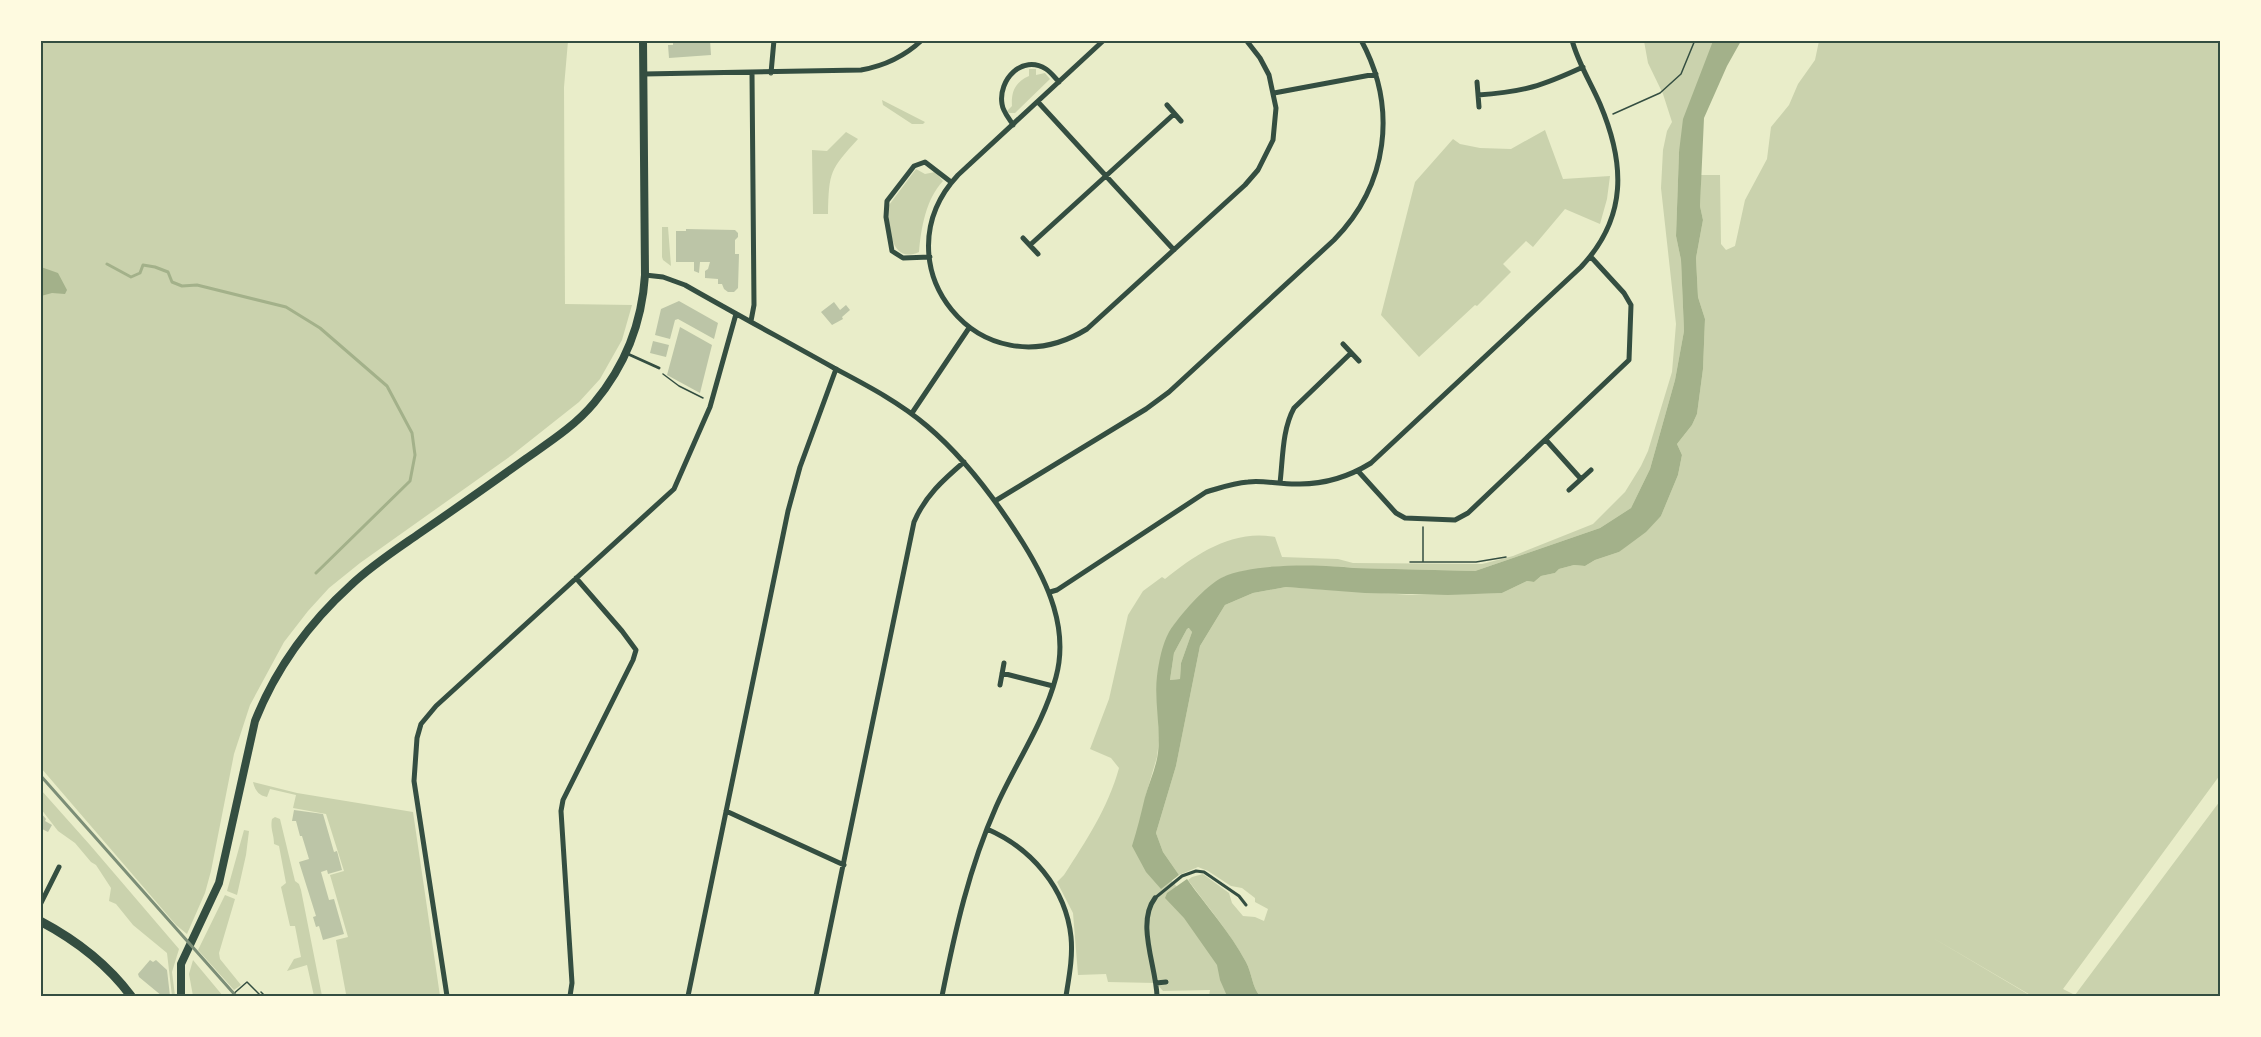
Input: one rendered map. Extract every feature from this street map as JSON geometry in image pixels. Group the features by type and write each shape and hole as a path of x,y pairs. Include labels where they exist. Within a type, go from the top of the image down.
{"main road":[{"path":"181,996 180,972 184,957 219,883 255,721 280,669 320,615 352,584 380,561 573,423 593,404 616,372 626,353 639,320 645,275 643,40"},
{"path":"40,921 69,939 100,963 130,996"},
{"path":"181,986 186,996"}],"street":[{"path":"771,73 774,40"},
{"path":"644,74 771,73 870,69 896,59 922,40"},
{"path":"1104,40 951,182 933,218 929,247 932,271 938,289 949,308 969,328 1002,344 1018,347 1047,346 1071,339 1097,322 1255,176 1273,140 1276,120 1274,93 1265,67 1246,40"},
{"path":"995,501 1161,398 1343,230 1367,195 1379,158 1384,114 1376,74 1361,40"},
{"path":"1050,592 1057,590 1206,492 1233,484 1250,482 1318,483 1358,471 1382,456 1591,257 1603,238 1617,198 1617,155 1605,117 1572,40"},
{"path":"1013,125 1004,110 1001,99 1004,82 1012,72 1029,65 1038,66 1047,69 1059,82"},
{"path":"1478,95 1528,90 1583,67"},
{"path":"750,321 754,305 752,73"},
{"path":"1274,93 1376,74"},
{"path":"1477,82 1479,107"},
{"path":"1038,102 1174,250"},
{"path":"1167,105 1181,122"},
{"path":"1030,245 1174,114"},
{"path":"930,257 903,258 892,251 886,217 887,201 914,166 919,163 925,162 951,182"},
{"path":"1023,238 1038,254"},
{"path":"1358,471 1396,513 1404,518 1455,520 1462,517 1546,440 1629,360 1631,304 1591,257"},
{"path":"645,275 673,279 912,413 964,462 995,501 1032,557 1050,592 1059,641 1058,667 1053,686 987,829 963,897 942,996"},
{"path":"447,996 414,781 417,738 421,724 436,706 672,492 679,482 712,401 736,314"},
{"path":"912,413 969,328"},
{"path":"1343,344 1359,361"},
{"path":"1280,483 1285,436 1293,408 1351,353"},
{"path":"688,996 788,511 800,467 836,369"},
{"path":"1546,440 1581,479"},
{"path":"816,996 914,522 935,486 964,462"},
{"path":"1569,490 1591,470"},
{"path":"570,996 572,982 561,811 563,800 636,650 576,578"},
{"path":"1000,685 1004,663"},
{"path":"1002,673 1053,686"},
{"path":"726,812 843,865"},
{"path":"987,829 1007,838 1029,856 1044,872 1058,894 1071,936 1071,962 1065,996"},
{"path":"40,905 59,867"},
{"path":"1155,898 1149,906 1146,923 1157,996"},
{"path":"1156,983 1166,982"}],"lane":[{"path":"626,353 659,368"},
{"path":"1155,898 1182,876 1196,871 1208,874 1239,896 1246,905"}],"path":[{"path":"1605,117 1660,93 1681,74 1695,40"},
{"path":"659,368 665,377 679,386 712,401"},
{"path":"1423,519 1423,562"},
{"path":"1410,562 1476,562 1506,556"},
{"path":"231,996 247,981 261,996"},
{"path":"261,992 266,996"}],"shaded area":[{"path":"40,41 568,41 564,87 565,304 632,305 622,340 600,379 579,402 512,455 360,563 329,588 284,642 250,705 234,754 205,893 187,934 176,925 41,768"},
{"path":"1644,41 1727,41 1679,152 1676,236 1681,260 1684,331 1675,380 1650,469 1631,508 1600,528 1475,571 1282,566 1244,571 1223,577 1200,596 1173,626 1157,677 1159,740 1157,757 1145,798 1149,854 1194,907 1242,996 1209,996 1210,990 1163,991 1156,983 1108,982 1106,974 1078,975 1073,913 1057,882 1064,875 1096,824 1119,768 1111,758 1090,749 1109,699 1128,615 1143,591 1162,577 1165,579 1189,561 1216,546 1230,540 1259,535 1275,537 1282,557 1338,559 1353,563 1482,564 1513,556 1593,524 1625,492 1641,466 1648,451 1672,372 1676,324 1661,188 1663,150 1667,131 1672,122 1663,94 1648,63"},
{"path":"1713,41 1741,41 1704,118 1700,206 1703,220 1696,258 1698,297 1705,319 1703,369 1697,414 1692,425 1677,444 1682,455 1678,475 1661,516 1646,532 1619,552 1585,566 1574,565 1559,569 1555,573 1541,576 1534,582 1527,581 1502,593 1448,595 1365,593 1286,587 1253,593 1225,605 1200,646 1176,766 1156,833 1163,852 1179,875 1161,889 1146,872 1132,846 1158,753 1156,685 1158,670 1169,632 1186,610 1216,581 1236,572 1288,566 1475,571 1600,528 1631,508 1650,469 1675,380 1684,331 1681,260 1676,236 1679,152 1683,119","holes":["1189,628 1192,632 1181,663 1180,679 1170,680 1174,653 1187,629"]},
{"path":"1819,41 2220,41 2220,775 2063,989 2075,995 2220,801 2220,996 2032,996 1928,935 2031,996 1260,996 1240,951 1188,880 1203,874 1229,893 1232,903 1243,916 1255,917 1264,921 1268,909 1255,902 1255,898 1242,888 1231,886 1198,867 1179,875 1163,852 1156,833 1176,766 1200,646 1225,605 1253,593 1286,587 1412,595 1502,593 1527,581 1534,582 1541,576 1555,573 1559,569 1574,565 1585,566 1619,552 1661,516 1678,475 1682,455 1677,444 1692,425 1697,414 1703,369 1705,319 1698,297 1696,258 1703,220 1700,206 1701,175 1720,175 1721,244 1726,250 1735,246 1745,200 1767,159 1771,127 1789,105 1798,84 1815,60"},
{"path":"1029,69 1036,69 1036,75 1045,73 1050,79 1015,113 1009,113 1007,111 1012,106 1015,88 1020,81 1029,76"},
{"path":"882,100 925,122 912,124 883,105"},
{"path":"1545,130 1563,179 1610,176 1600,224 1565,209 1533,247 1526,241 1503,264 1511,272 1477,306 1475,305 1419,357 1381,315 1415,182 1453,139 1460,144 1480,148 1511,149"},
{"path":"846,132 858,139 836,165 833,172 829,188 828,214 813,214 812,150 827,151"},
{"path":"916,169 925,174 935,172 943,181 928,205 919,252 909,255 896,248 893,241 889,223 889,205"},
{"path":"662,227 668,227 671,266 662,257"},
{"path":"41,267 58,273 67,290 65,294 52,293 41,296"},
{"path":"1190,628 1192,632 1181,663 1180,679 1170,680 1174,653 1187,629"},
{"path":"253,782 297,793 413,812 440,996 332,996 346,994 336,940 348,937 330,875 344,871 326,814 293,808 296,795 270,789 267,797 261,795 257,792"},
{"path":"41,790 179,949 172,972 175,996 172,996 167,953 133,925 116,904 109,901 111,888 96,865 75,843 58,831 41,809"},
{"path":"275,817 280,819 295,881 301,890 322,996 314,996 307,965 287,971 294,959 301,957 295,926 290,926 281,887 286,883 279,846 274,844 272,819"},
{"path":"244,830 249,831 237,895 227,891"},
{"path":"1187,879 1240,951 1260,996 1227,996 1217,965 1184,918 1165,898 1167,893"},
{"path":"225,895 235,899 219,953 220,959 241,985 234,990 198,950"},
{"path":"193,960 223,996 193,996 189,974"}],"building":[{"path":"673,40 710,40 711,55 669,58 668,45 673,45"},
{"path":"686,229 735,230 738,233 735,240 735,254 739,254 738,288 734,292 724,289 722,284 718,284 718,279 705,278 705,271 710,262 700,262 699,273 694,271 694,262 676,262 676,231 686,231"},
{"path":"679,301 718,323 714,339 678,319 675,320 670,339 655,335 661,309"},
{"path":"834,302 840,310 846,305 850,310 842,317 843,319 832,325 821,312"},
{"path":"680,327 712,345 700,393 667,375"},
{"path":"653,341 669,345 666,357 650,353"},
{"path":"294,810 323,814 342,870 328,874 327,870 321,872 329,900 334,899 344,934 323,940 319,926 316,927 313,917 316,916 299,862 309,859 296,821 292,821"},
{"path":"40,812 46,819 45,821 52,825 48,832 40,828"},
{"path":"150,960 153,962 156,960 167,970 170,996 162,996 139,977 138,974"}],"waterway":[{"path":"107,264 131,277 140,273 143,265 155,267 168,272 172,282 182,286 197,285 286,307 320,328 387,386 412,433 415,455 410,481 316,573"}],"railway":[{"path":"40,775 236,996"}]}
